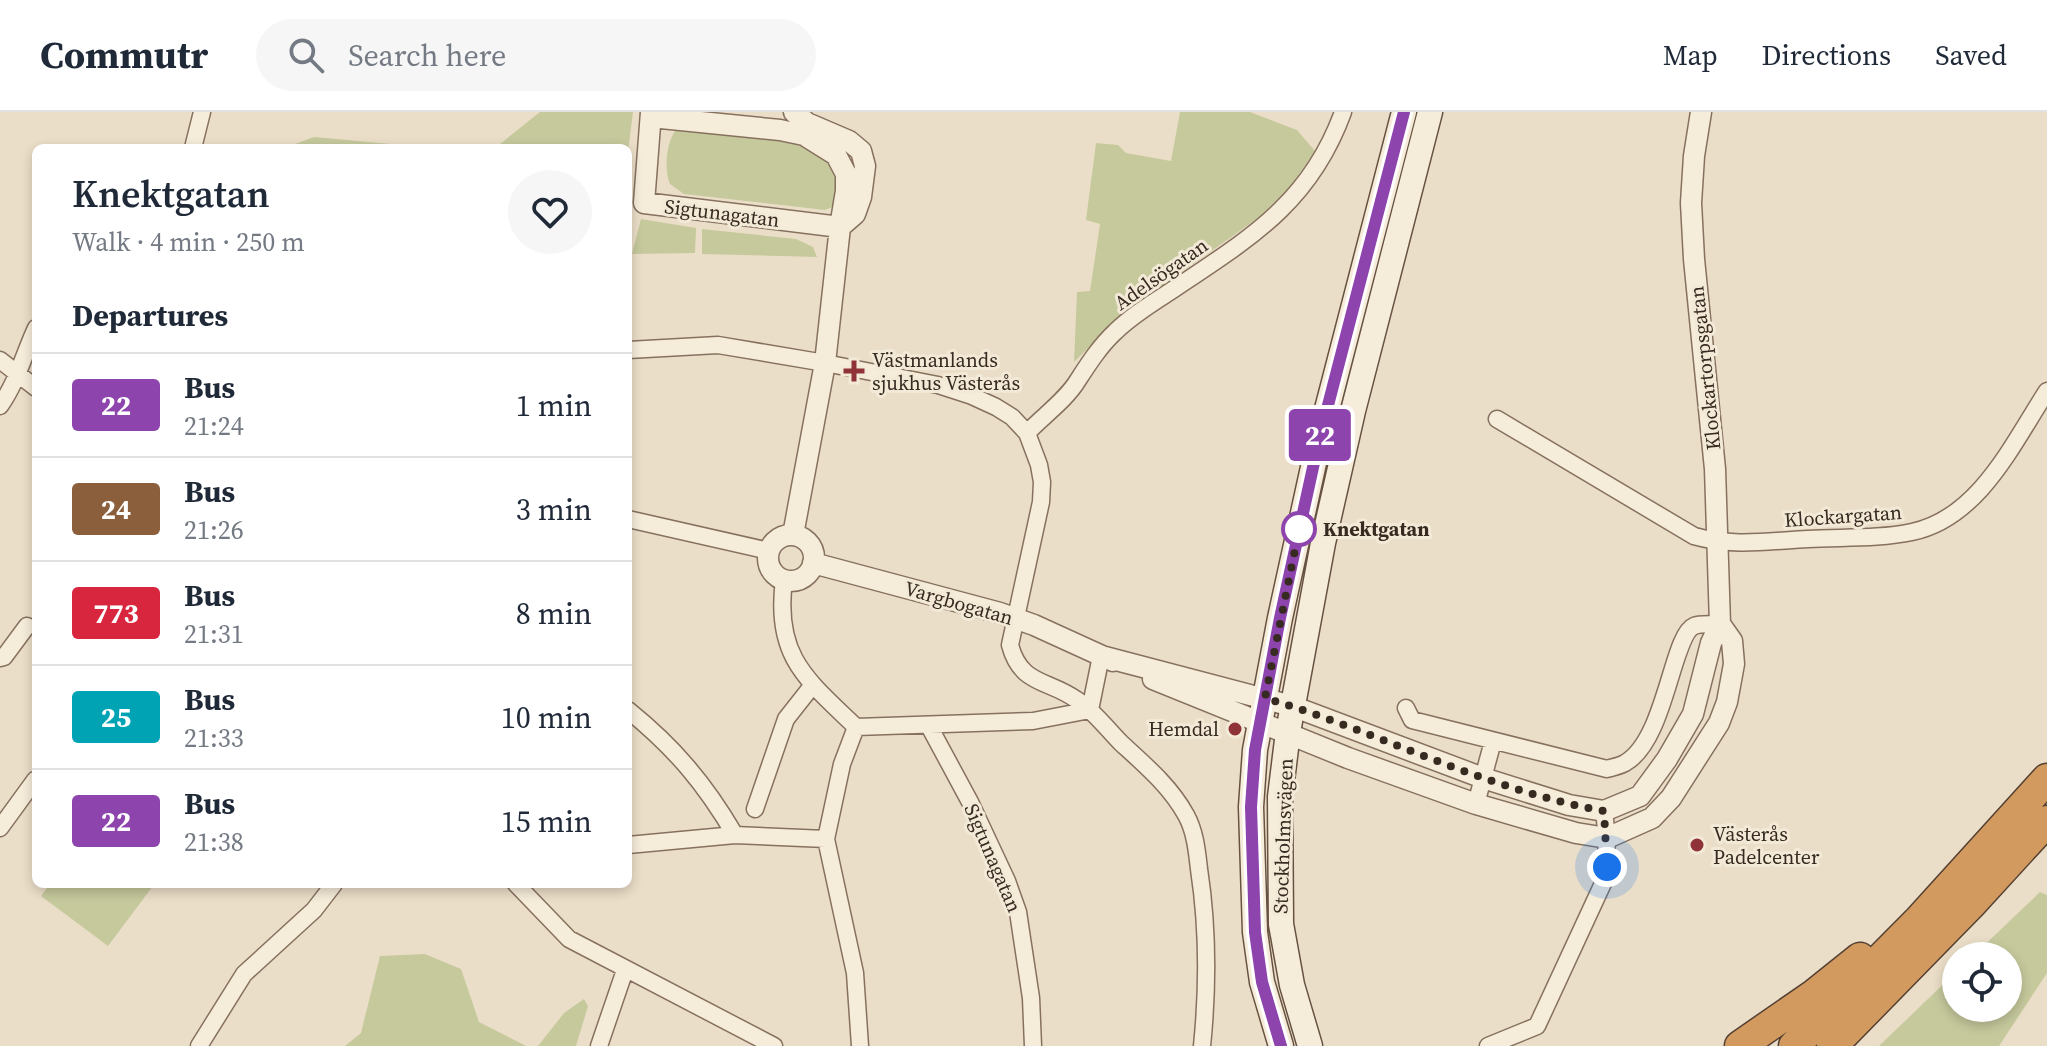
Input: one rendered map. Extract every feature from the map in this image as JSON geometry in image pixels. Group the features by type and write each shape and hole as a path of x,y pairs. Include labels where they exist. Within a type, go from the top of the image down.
{"highway":[{"path":"1794,1046 1919,920 2047,779"},
{"path":"1832,1046 2047,821"},
{"path":"1740,1046 1815,994 1866,953 1919,920"},
{"path":"1854,1046 1911,985 1915,961"}],"main road":[{"name":"Stockholmsvägen","path":"1281,1046 1262,982 1255,932 1251,807 1255,750 1319,440 1404,112"},
{"name":"Stockholmsvägen","path":"1310,1046 1292,985 1281,924 1280,797 1288,732 1323,543 1353,411 1430,112"}],"street":[{"path":"194,144 202,112"},
{"name":"Sigtunagatan","path":"794,112 807,123 849,141 861,151 865,166 857,210 840,227"},
{"name":"Adelsögatan","path":"1027,433 1077,382 1091,359 1115,331 1134,315 1252,237 1285,209 1313,174 1343,112"},
{"name":"Klockartorpsgatan","path":"1604,811 1640,796 1667,759 1693,714 1711,643 1720,624 1719,544 1691,203 1701,112"},
{"name":"Sigtunagatan","path":"793,535 825,363 846,174 836,155 804,135 651,114 644,203 840,227"},
{"path":"0,406 18,373 32,337"},
{"path":"632,350 718,345 938,385 996,407 1012,417 1027,433 1039,465 1041,502 1010,645 1014,661 1020,670 1041,684 1076,699 1090,710 1160,780 1188,817 1202,890 1206,940 1207,979 1202,1046"},
{"path":"0,360 32,385"},
{"name":"Klockargatan","path":"1719,544 1893,534 1912,532 1937,523 1958,511 1994,473 2047,391"},
{"path":"1497,419 1694,536 1719,544"},
{"path":"632,520 769,551"},
{"path":"793,535 808,542 813,563 804,577 794,581 774,574 767,558 780,538 793,535"},
{"name":"Vargbogatan","path":"813,563 1015,618 1260,723 1288,732"},
{"path":"784,580 784,632 790,651 812,686 856,727 1033,721 1090,710"},
{"path":"1406,708 1412,720 1607,769 1625,763 1650,734 1668,691 1682,637 1694,626 1720,624"},
{"name":"Klockartorpsgatan","path":"1607,838 1652,818 1662,808 1719,723 1727,702 1734,664 1732,641 1720,624"},
{"path":"0,658 4,657 27,626"},
{"path":"1090,710 1101,656"},
{"name":"Vargbogatan","path":"1101,656 1292,706"},
{"path":"755,809 786,719 812,686"},
{"path":"1292,706 1483,778 1569,805 1604,811 1607,838 1605,879 1537,1026 1488,1046"},
{"path":"632,713 664,740 693,771 735,835"},
{"name":"Sigtunagatan","path":"929,726 970,802 1018,912 1031,998 1033,1046"},
{"path":"856,727 839,777 826,839 855,973 860,1046"},
{"path":"1288,732 1348,758 1476,804 1576,833 1607,838"},
{"path":"1476,804 1493,741"},
{"path":"0,828 32,784"},
{"path":"632,845 735,835 826,839"},
{"path":"199,1046 244,974 314,910 331,888"},
{"path":"520,888 569,939 774,1046"},
{"path":"599,1046 625,970"}],"green space":[{"path":"540,112 633,112 629,144 500,144"},
{"path":"1180,112 1250,112 1297,130 1315,151 1278,204 1125,312 1074,362 1077,292 1090,291 1100,224 1086,220 1096,143 1118,145 1126,153 1171,161"},
{"path":"675,131 781,142 815,152 826,158 835,170 838,187 836,201 825,210 684,194 670,184 667,157"},
{"path":"314,137 391,144 295,144"},
{"path":"641,219 696,228 695,253 632,254"},
{"path":"702,229 796,239 813,247 817,257 702,254"},
{"path":"47,888 152,888 108,946 41,896"},
{"path":"2040,892 2047,895 2047,973 2022,1011 2022,942 1988,942"},
{"path":"425,954 461,969 479,1022 526,1046 345,1046 361,1033 380,956"},
{"path":"1942,985 1942,1022 2015,1022 1999,1046 1879,1046"},
{"path":"584,999 588,1006 576,1046 538,1046 564,1013"}],"bus line":[{"name":"22","path":"1281,1046 1262,982 1255,932 1251,807 1255,750 1319,440 1404,112"}],"place":[{"name":"Västmanlands sjukhus Västerås","path":"854,371"},
{"name":"Knektgatan","path":"1299,529"},
{"name":"Hemdal","path":"1235,729"},
{"name":"Västerås Padelcenter","path":"1697,845"}],"route":[{"path":"1299,529 1301,520 1265,698 1359,729 1483,778 1569,805 1604,811 1607,867"}]}
